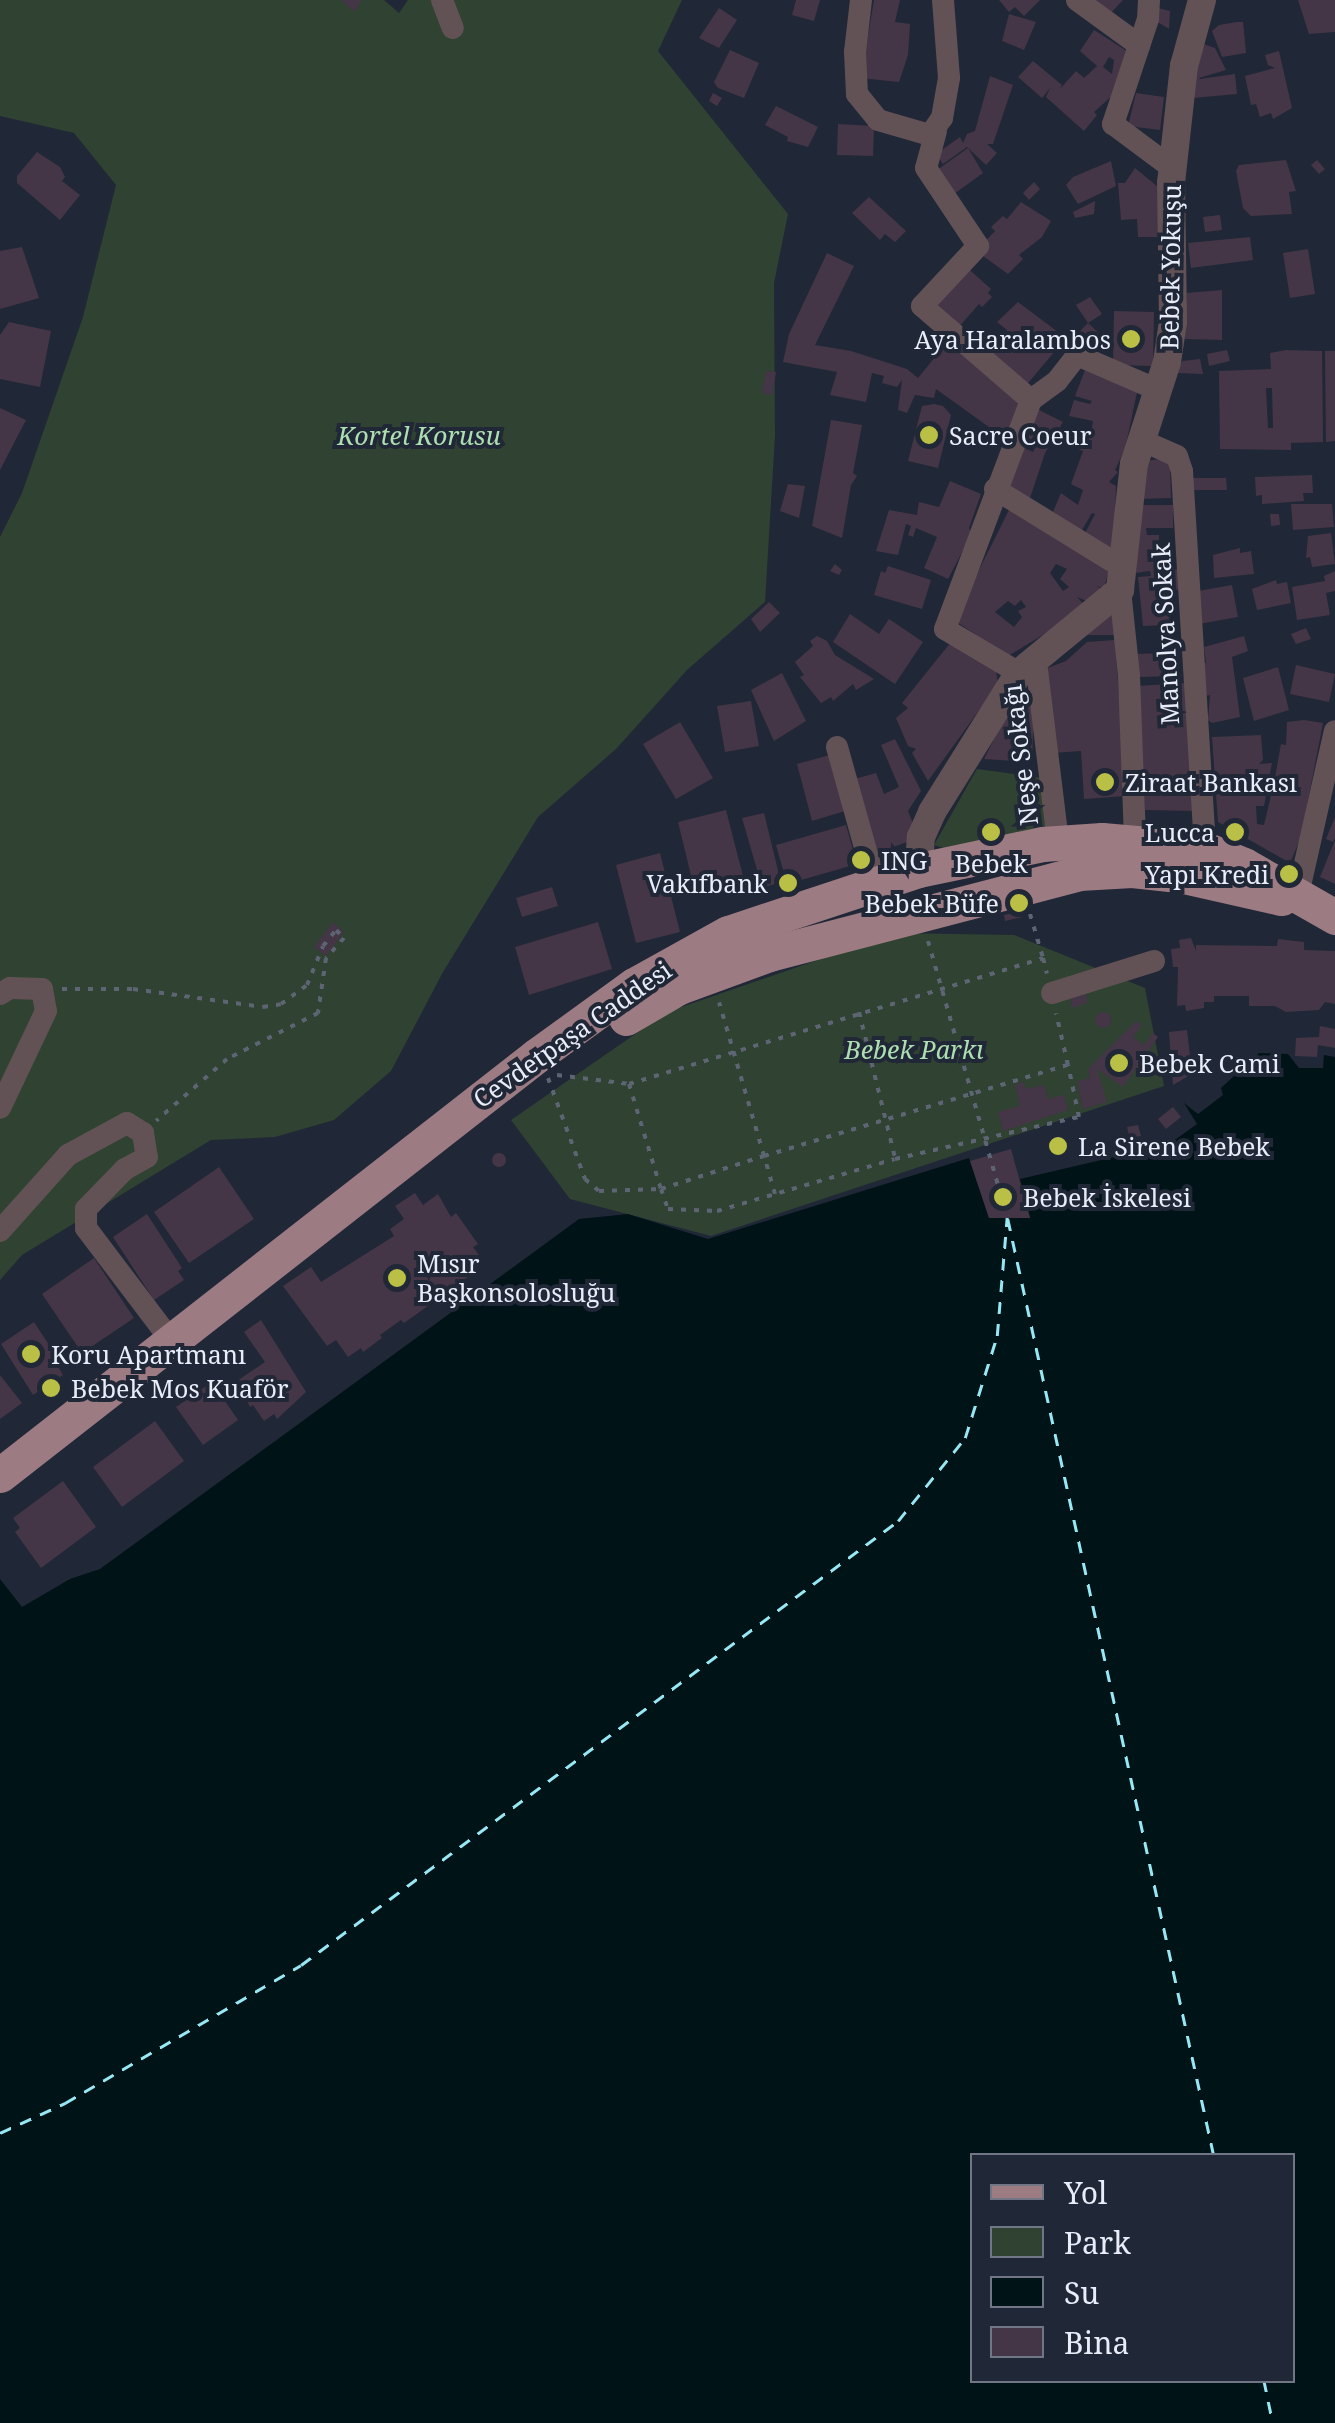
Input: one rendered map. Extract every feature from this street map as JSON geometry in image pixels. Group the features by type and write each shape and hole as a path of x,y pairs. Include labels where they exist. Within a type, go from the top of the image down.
{"main road":[{"name":"Cevdetpaşa Caddesi","path":"0,1475 449,1122 634,985 728,933 919,870 1050,843 1134,856 1180,875 1297,900"},
{"path":"1036,884 1056,869 1050,843"},
{"name":"Cevdetpaşa Caddesi","path":"0,1500 547,1074 650,1003 710,973 846,931 1134,856 1205,849 1244,865 1297,900 1335,917"},
{"path":"919,870 924,912"},
{"path":"832,896 832,913 846,931"}],"street":[{"path":"442,0 454,28"},
{"path":"861,0 855,52 857,94 866,110 896,128 930,135 936,131"},
{"path":"942,0 949,78 926,168 978,246 922,306 1031,400"},
{"path":"1077,0 1139,45"},
{"path":"1149,0 1113,124 1172,168"},
{"name":"Bebek Yokuşu","path":"1121,579 1134,464 1158,390 1173,322 1172,168 1184,66 1202,0"},
{"path":"1028,667 945,629 976,556 995,489 1031,400 1057,381 1077,355 1158,390"},
{"name":"Manolya Sokak","path":"1141,440 1177,456 1182,472 1205,849"},
{"path":"995,489 1121,579 1129,676 1134,856"},
{"path":"919,870 921,837 932,812 1028,667 1121,579"},
{"name":"Neşe Sokağı","path":"1028,667 1050,843"},
{"path":"1297,900 1330,791 1335,731"},
{"path":"837,747 876,883"},
{"path":"1052,993 1154,961"},
{"path":"0,994 10,988 42,989 46,1012 0,1108"},
{"path":"0,1231 68,1155 135,1128 147,1158 125,1169 86,1209 86,1228 170,1340"}],"path":[{"path":"629,1084 668,1209 717,1210 896,1160 1079,1117 1043,958 1036,884"},
{"path":"924,912 969,1095 1007,1216"},
{"path":"42,989 133,989 263,1006 281,1004 308,984 323,946 336,930 344,938 326,958 318,1013 227,1058 135,1128"},
{"path":"1043,958 629,1084 547,1074 585,1179 598,1191 662,1189 1068,1065"},
{"path":"710,973 775,1194"},
{"path":"859,1012 896,1160"}],"green space":[{"name":"Kortel Korusu","path":"0,0 384,0 399,13 408,0 682,0 658,51 788,214 774,283 775,436 765,602 687,670 616,749 538,817 443,972 391,1071 334,1120 275,1137 211,1140 22,1255 0,1280 0,537 22,493 83,317 116,185 74,133 0,116"},
{"path":"977,769 1043,778 1049,827 944,848 934,845"},
{"name":"Bebek Parkı","path":"896,933 1014,935 1145,988 1164,1086 711,1236 570,1199 511,1120 667,1012"}],"water":[{"path":"1259,1053 1288,1054 1299,1068 1323,1068 1324,1055 1335,1057 1335,2423 0,2423 0,1579 22,1607 70,1579 100,1569 579,1219 628,1214 708,1239 969,1158 989,1218 1030,1217 1020,1179 1144,1150 1151,1157 1197,1124 1184,1103 1198,1114 1223,1095 1221,1088"}],"building":[{"path":"341,0 362,0 354,12"},
{"path":"796,0 820,0 814,21 792,15"},
{"path":"874,0 900,0 895,22 910,24 908,55 899,82 861,78"},
{"path":"999,0 1040,0 1024,16 1015,7 1009,12"},
{"path":"1084,0 1123,0 1109,15"},
{"path":"1298,0 1335,0 1335,32 1309,34"},
{"path":"719,8 737,20 719,48 699,38"},
{"path":"1158,8 1170,11 1169,29 1156,21"},
{"path":"1009,14 1036,22 1024,50 1002,41"},
{"path":"1243,22 1246,53 1222,57 1212,31 1219,25"},
{"path":"1094,30 1130,53 1113,95 1094,112 1097,115 1084,131 1046,97 1050,88 1042,98 1018,77 1033,61 1062,85 1060,89 1076,71 1084,78 1097,66 1080,51","holes":["1109,57 1114,60 1112,74 1103,67"]},
{"path":"1200,43 1215,48 1226,70 1199,78 1235,74 1237,94 1193,98"},
{"path":"730,50 759,63 744,98 718,88 714,82"},
{"path":"1279,51 1292,108 1273,119 1271,113 1260,117 1256,104 1251,105 1245,76 1275,68 1268,65 1265,55"},
{"path":"990,76 1013,85 993,144 987,144 997,153 986,165 967,147 943,164 936,154 960,137 963,143 967,134 975,131"},
{"path":"713,93 722,98 717,106 709,101"},
{"path":"1136,93 1164,97 1160,130 1128,126"},
{"path":"776,106 818,127 808,147 787,141 788,137 765,125"},
{"path":"838,124 874,126 873,156 837,155"},
{"path":"968,148 983,173 954,194 937,170"},
{"path":"37,152 60,167 65,177 62,181 80,195 60,220 17,183 17,176"},
{"path":"1286,160 1296,191 1289,192 1292,214 1251,216 1243,208 1236,171 1239,165"},
{"path":"1317,160 1325,169 1319,174 1311,165"},
{"path":"1111,161 1116,186 1078,204 1066,185 1073,177"},
{"path":"1135,168 1158,187 1158,237 1138,237 1137,219 1121,220 1118,183 1125,183"},
{"path":"1034,182 1040,189 1029,200 1023,193"},
{"path":"869,197 906,231 895,242 885,234 880,240 852,213"},
{"path":"1095,201 1094,214 1075,218 1073,212"},
{"path":"1021,202 1051,221 1042,237 1019,255 1023,259 1008,274 976,251 995,231 991,227 1003,216 1007,219"},
{"path":"1220,215 1222,230 1205,232 1203,217"},
{"path":"1250,237 1253,260 1191,268 1188,243"},
{"path":"22,247 39,298 0,309 0,251"},
{"path":"1308,249 1315,294 1290,298 1283,253"},
{"path":"827,253 854,266 815,345 851,351 907,369 918,378 948,341 1023,398 1007,440 936,389 934,398 915,395 907,413 898,410 902,380 897,387 882,383 884,376 872,373 866,402 830,395 837,372 783,362 789,334"},
{"path":"963,264 991,289 988,293 992,297 982,307 979,304 958,328 932,299"},
{"path":"1222,290 1222,340 1185,339 1178,302 1187,301 1186,293"},
{"path":"1090,297 1102,314 1088,323 1076,305"},
{"path":"1018,302 1066,338 1023,389 988,361 1007,330 997,322"},
{"path":"1114,311 1154,312 1153,366 1113,365"},
{"path":"9,322 51,331 40,387 0,379 0,335"},
{"path":"1088,323 1101,335 1087,351 1073,338"},
{"path":"1227,350 1230,361 1209,366 1207,354"},
{"path":"1322,351 1323,442 1291,443 1291,450 1220,449 1219,371 1271,369 1270,353","holes":["1266,388 1272,388 1273,428 1268,428"]},
{"path":"1325,351 1335,351 1335,441 1326,442"},
{"path":"1200,359 1203,374 1178,373 1182,361"},
{"path":"1085,370 1139,383 1125,449 1115,470 1118,472 1109,482 1116,486 1114,553 1083,537 1095,514 1082,530 1053,512 1061,493 1078,505 1083,490 1071,484 1083,451 1073,447 1077,439 1084,441 1087,433 1091,434 1093,421 1069,416 1074,400 1090,404 1092,401 1075,396"},
{"path":"766,371 776,372 772,395 762,393"},
{"path":"922,406 943,406 951,415 938,468 908,461"},
{"path":"0,408 26,420 0,470"},
{"path":"1035,408 1063,422 1045,453 1030,498 1009,485 1018,445 1033,452 1035,448 1018,439"},
{"path":"831,420 862,425 853,473 857,476 851,485 842,538 812,526"},
{"path":"1162,459 1170,465 1171,498 1137,499 1144,461"},
{"path":"1312,475 1313,493 1303,493 1304,501 1262,504 1262,495 1256,496 1255,477"},
{"path":"1186,478 1226,478 1227,490 1187,490"},
{"path":"950,481 981,494 969,528 972,533 948,579 924,568 937,537 916,528 913,537 908,535 911,526 906,524 898,555 876,551 889,510 917,515 919,502 939,507"},
{"path":"788,484 805,486 799,518 780,511"},
{"path":"1291,504 1332,504 1334,527 1293,530"},
{"path":"1137,505 1173,505 1173,528 1146,528 1147,535 1159,535 1159,553 1171,557 1167,570 1183,569 1184,589 1167,591 1167,625 1143,626 1138,577 1151,576 1150,571 1135,573"},
{"path":"1009,510 1110,567 1104,588 1096,586 1104,590 1094,604 1077,597 1087,608 1008,656 954,620","holes":["1056,564 1067,569 1060,579 1069,587 1063,591 1050,573","1021,600 1026,607 1018,611 1022,617 1014,627 995,612 1008,601 1015,606"]},
{"path":"1270,514 1279,514 1280,525 1271,526"},
{"path":"1331,533 1335,564 1312,567 1310,557 1306,558 1308,536"},
{"path":"1240,548 1240,553 1251,551 1254,574 1214,578 1213,555"},
{"path":"835,564 842,570 839,575 830,571"},
{"path":"888,566 931,580 922,609 874,595 881,571 885,573"},
{"path":"1335,571 1335,591 1326,593 1330,615 1297,620 1292,587 1325,581 1324,576"},
{"path":"1276,580 1277,584 1287,582 1291,603 1257,610 1252,589"},
{"path":"1232,585 1238,617 1193,625 1193,592"},
{"path":"769,602 780,613 760,632 751,619"},
{"path":"1113,612 1115,635 1078,635"},
{"path":"850,614 879,634 889,619 923,642 895,684 833,642"},
{"path":"1306,628 1311,639 1296,644 1291,634"},
{"path":"817,636 827,641 835,655 874,679 856,690 853,684 833,701 831,697 821,703 800,677 804,675 795,662 813,646 810,641"},
{"path":"1244,636 1248,651 1232,657 1240,717 1212,723 1208,720 1210,695 1204,696 1197,664 1206,663 1204,647"},
{"path":"1115,640 1126,796 1084,799 1081,751 1053,753 1045,669 1066,661 1087,642"},
{"path":"951,642 996,670 998,684 928,781 912,753 916,749 908,746 896,718 908,708 902,703"},
{"path":"1171,653 1172,676 1140,677 1132,654"},
{"path":"1296,665 1335,674 1329,702 1290,694"},
{"path":"1278,667 1289,710 1254,721 1243,678"},
{"path":"782,673 806,721 774,741 751,690"},
{"path":"1185,683 1195,811 1145,810 1137,686"},
{"path":"1022,689 1034,704 1032,762 984,759 1008,712 1017,714 1022,707 1015,701"},
{"path":"751,701 759,746 725,752 717,706"},
{"path":"680,722 713,778 676,799 643,744"},
{"path":"1287,722 1323,723 1301,837 1290,863 1218,822 1212,737 1261,735 1263,760 1259,764 1272,763 1264,806 1256,806 1257,824 1264,825 1274,783 1280,778 1275,777 1281,744 1286,745"},
{"path":"895,739 921,791 908,811 916,831 913,840 870,855 851,780 876,773 884,794 899,787 881,745"},
{"path":"830,755 845,811 812,821 797,764"},
{"path":"726,810 744,880 695,892 678,822"},
{"path":"764,813 781,883 762,887 742,818"},
{"path":"1335,817 1335,838 1333,842 1326,839"},
{"path":"846,825 857,864 787,884 776,845"},
{"path":"1335,840 1335,884 1320,877"},
{"path":"660,853 680,932 636,943 616,865"},
{"path":"552,887 558,906 522,917 516,898"},
{"path":"1021,911 1022,917 1005,921 1004,915"},
{"path":"333,922 344,932 326,956 314,947"},
{"path":"598,922 612,969 529,995 515,947"},
{"path":"1191,938 1196,951 1196,945 1277,946 1278,939 1304,942 1304,950 1335,951 1335,1004 1325,1002 1319,1010 1286,1012 1275,1006 1249,1006 1249,996 1214,996 1214,1002 1204,1002 1204,1008 1186,1011 1185,1005 1177,1006 1178,967 1173,967 1171,949 1180,948 1179,940"},
{"path":"1086,989 1087,1003 1072,1008 1070,991"},
{"path":"1103,1012 1111,1020 1103,1028 1095,1020"},
{"path":"1136,1021 1142,1025 1133,1037 1144,1045 1153,1033 1158,1037 1123,1087 1097,1069 1107,1102 1083,1109 1077,1081 1090,1078 1088,1069"},
{"path":"1320,1026 1335,1029 1335,1048 1318,1045 1317,1057 1295,1056 1296,1038 1319,1037"},
{"path":"1187,1030 1192,1074 1173,1085 1169,1032"},
{"path":"1024,1082 1026,1089 1044,1085 1048,1099 1064,1095 1068,1110 1003,1131 998,1112 1020,1106 1015,1085"},
{"path":"1173,1107 1181,1117 1166,1129 1158,1119"},
{"path":"1138,1125 1141,1136 1130,1138 1127,1127"},
{"name":"Bebek İskelesi","path":"1011,1149 1030,1218 989,1218 970,1161"},
{"path":"499,1153 506,1160 499,1167 492,1160"},
{"path":"219,1167 254,1219 189,1263 154,1212"},
{"name":"Mısır Başkonsolosluğu","path":"415,1193 423,1205 438,1194 451,1217 456,1213 478,1244 473,1247 483,1261 470,1270 473,1274 430,1300 432,1303 404,1323 401,1320 363,1352 361,1348 348,1357 336,1340 327,1346 283,1286 311,1267 321,1282 394,1236 390,1229 404,1219 395,1206"},
{"path":"147,1214 182,1268 178,1271 184,1280 154,1300 113,1237"},
{"path":"94,1258 134,1318 82,1353 42,1294"},
{"path":"261,1320 306,1392 277,1419 274,1414 264,1421 253,1405 250,1407 237,1381 265,1362 244,1332"},
{"name":"Koru Apartmanı","path":"34,1322 61,1363 57,1365 63,1375 33,1395 1,1344"},
{"path":"0,1375 22,1403 0,1419"},
{"path":"212,1382 238,1420 203,1445 176,1407"},
{"path":"155,1421 184,1461 122,1507 93,1467"},
{"path":"63,1481 96,1527 41,1568 15,1532 20,1528 13,1518"}],"ferry route":[{"path":"0,2133 65,2103 301,1965 898,1521 965,1438 997,1336 1007,1217"},
{"path":"1008,1219 1213,2153"},
{"path":"1265,2383 1273,2423"}],"place":[{"name":"Aya Haralambos","path":"1131,339"},
{"name":"Sacre Coeur","path":"929,435"},
{"name":"Ziraat Bankası","path":"1105,782"},
{"name":"Bebek","path":"991,832"},
{"name":"Lucca","path":"1235,832"},
{"name":"ING","path":"861,860"},
{"name":"Yapı Kredi","path":"1289,874"},
{"name":"Vakıfbank","path":"788,883"},
{"name":"Bebek Büfe","path":"1019,903"},
{"name":"Bebek Cami","path":"1119,1063"},
{"name":"La Sirene Bebek","path":"1058,1146"},
{"name":"Bebek İskelesi","path":"1003,1197"},
{"name":"Mısır Başkonsolosluğu","path":"397,1278"},
{"name":"Koru Apartmanı","path":"31,1354"},
{"name":"Bebek Mos Kuaför","path":"51,1388"}]}
